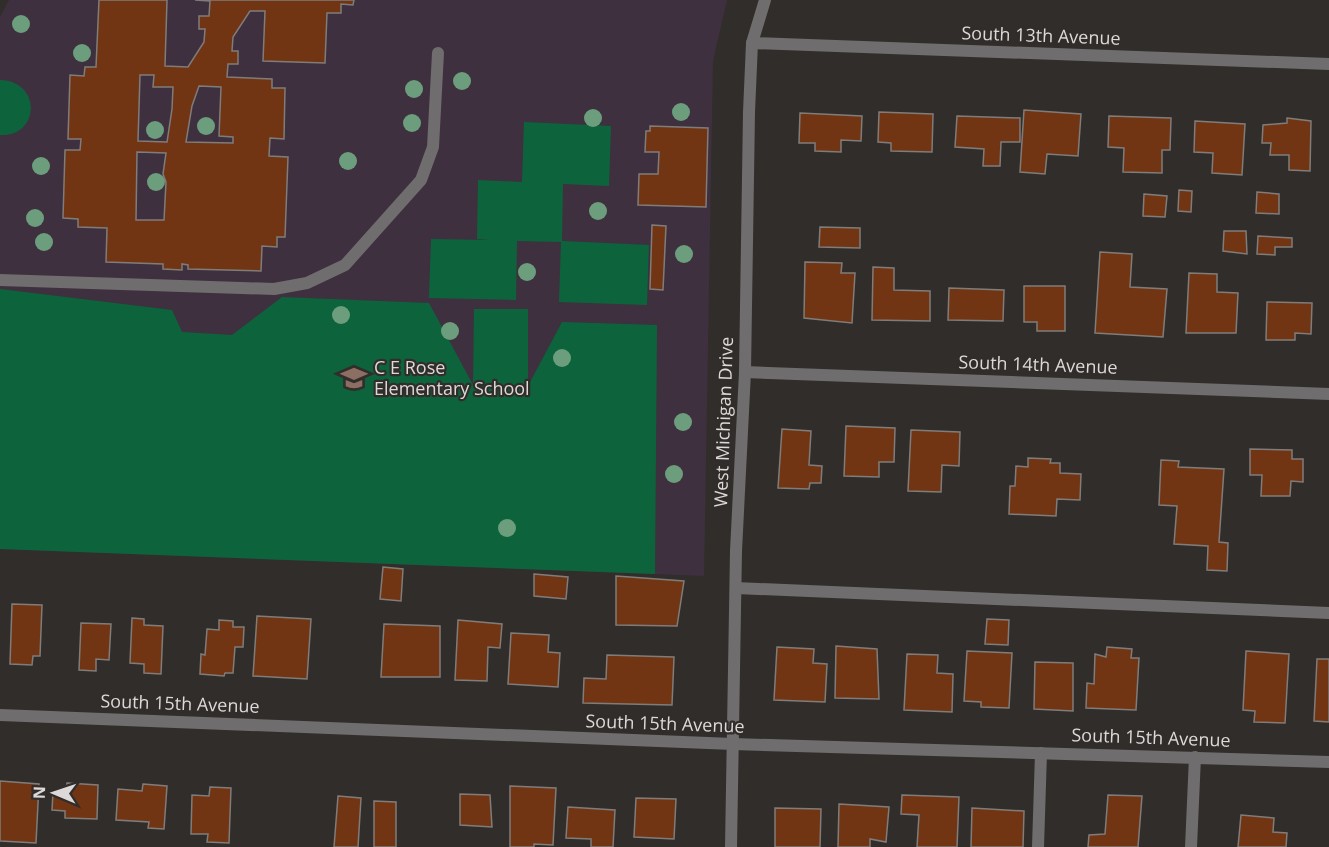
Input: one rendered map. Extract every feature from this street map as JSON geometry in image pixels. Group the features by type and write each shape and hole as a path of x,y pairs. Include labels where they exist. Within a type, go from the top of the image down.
{"street":[{"name":"West Michigan Drive","path":"731,847 752,43 765,0"},
{"name":"South 13th Avenue","path":"752,43 1329,64"},
{"path":"0,280 274,288 307,283 345,265 421,180 433,147 438,53"},
{"name":"South 14th Avenue","path":"745,372 1329,394"},
{"path":"736,588 1329,613"},
{"name":"South 15th Avenue","path":"0,715 733,744 1329,762"},
{"path":"1038,847 1041,753"},
{"path":"1191,847 1194,757"}],"shaded area":[{"name":"C E Rose Elementary School","path":"9,0 727,0 713,61 704,576 0,549 0,17"}],"green space":[{"path":"0,80 14,83 23,89 29,98 31,109 29,119 23,127 13,133 0,135"},
{"path":"524,122 611,126 609,186 563,184 562,241 649,245 647,305 559,302 561,242 517,241 516,300 429,298 431,239 489,240 477,239 478,180 522,182"},
{"path":"0,289 172,310 182,332 232,335 282,297 429,303 473,385 474,309 528,309 528,386 562,322 657,325 655,574 0,549"}],"building":[{"path":"99,0 167,0 165,66 188,67 204,42 205,29 199,29 199,16 209,16 210,1 195,0 354,0 353,5 341,4 341,13 327,13 325,63 263,61 265,11 250,11 233,37 232,51 238,51 238,64 228,64 227,77 272,79 272,88 285,88 284,139 270,138 269,156 288,157 285,237 277,237 277,247 262,246 261,271 188,269 188,265 182,264 182,270 163,269 163,264 106,262 107,228 78,227 78,219 63,218 65,150 80,150 81,139 68,139 70,75 84,76 85,67 96,67","holes":["140,75 154,75 153,87 173,87 167,142 138,141","199,86 221,87 219,136 233,137 233,143 186,142 192,106","137,152 166,153 163,174 166,182 164,220 136,220"]},
{"path":"1024,110 1081,114 1078,156 1047,154 1045,174 1020,172"},
{"path":"879,112 933,114 932,152 891,151 891,143 878,142"},
{"path":"800,113 862,116 861,141 841,140 841,152 815,151 815,143 799,143"},
{"path":"957,116 1020,118 1020,142 1001,142 1000,166 983,166 984,149 955,147"},
{"path":"1109,116 1171,118 1170,150 1162,150 1162,173 1123,172 1124,148 1108,147"},
{"path":"1287,118 1311,121 1310,171 1289,170 1289,155 1270,155 1271,143 1262,143 1263,125 1287,123"},
{"path":"1195,121 1245,124 1242,175 1212,173 1213,153 1194,152"},
{"path":"650,126 708,128 706,207 638,205 639,174 658,174 659,152 645,152 646,131 650,131"},
{"path":"1179,190 1192,191 1191,212 1178,211"},
{"path":"1257,192 1279,194 1279,214 1256,213"},
{"path":"1144,194 1167,196 1165,217 1143,216"},
{"path":"652,225 666,226 663,290 650,289"},
{"path":"820,227 860,228 860,248 819,247"},
{"path":"1224,231 1246,231 1247,254 1223,251"},
{"path":"1258,236 1292,238 1292,247 1275,247 1275,255 1257,254"},
{"path":"1100,252 1132,254 1130,287 1167,289 1163,337 1095,333"},
{"path":"805,262 842,263 841,273 855,273 852,323 804,318"},
{"path":"873,267 894,268 894,290 930,291 930,321 872,320"},
{"path":"1189,273 1217,274 1217,292 1238,293 1236,333 1186,333"},
{"path":"1024,286 1065,286 1065,331 1037,331 1037,322 1024,322"},
{"path":"949,288 1004,290 1003,321 948,320"},
{"path":"1267,302 1312,303 1311,334 1295,333 1295,340 1266,340"},
{"path":"846,426 895,428 894,462 879,462 879,477 844,476"},
{"path":"782,429 811,431 809,465 822,466 821,483 810,483 809,489 778,488"},
{"path":"911,430 960,432 959,466 942,465 941,492 908,491"},
{"path":"1250,449 1292,450 1292,459 1303,459 1303,482 1291,481 1290,496 1261,496 1262,475 1250,475"},
{"path":"1028,458 1051,459 1050,463 1060,463 1060,473 1081,474 1080,500 1057,499 1056,516 1009,514 1010,486 1015,486 1016,466 1028,467"},
{"path":"1161,460 1179,461 1178,467 1224,469 1219,542 1228,543 1227,571 1207,570 1208,546 1174,544 1177,506 1159,505"},
{"path":"383,567 403,569 401,601 380,599"},
{"path":"534,574 568,577 566,599 534,596"},
{"path":"616,576 684,581 677,626 616,625"},
{"path":"12,604 42,605 40,656 33,656 32,665 10,664"},
{"path":"257,616 311,619 307,679 253,676"},
{"path":"132,618 144,619 144,625 163,626 161,674 144,673 144,664 130,663"},
{"path":"987,619 1009,620 1008,645 985,644"},
{"path":"219,620 233,621 233,627 244,627 243,647 235,647 233,673 225,673 224,676 200,674 201,654 205,655 207,629 219,630"},
{"path":"458,620 502,624 500,648 488,647 487,681 455,680"},
{"path":"81,623 111,624 109,660 96,659 96,671 79,670"},
{"path":"384,624 440,626 440,677 381,677"},
{"path":"511,633 549,635 548,652 560,653 558,687 508,684"},
{"path":"836,646 877,649 879,699 835,698"},
{"path":"777,647 814,649 813,663 827,664 825,702 774,700"},
{"path":"1107,647 1132,649 1131,658 1139,658 1136,710 1086,708 1087,683 1094,684 1095,654 1106,657"},
{"path":"967,651 1012,653 1009,708 981,707 981,702 964,701"},
{"path":"1246,651 1289,654 1285,723 1254,722 1255,711 1243,710"},
{"path":"907,654 938,655 937,673 953,674 952,712 904,710"},
{"path":"607,655 674,657 672,705 583,703 584,678 606,679"},
{"path":"1317,659 1329,659 1329,722 1314,721"},
{"path":"1035,662 1073,663 1073,711 1034,709"},
{"path":"0,781 39,784 36,843 0,841"},
{"path":"67,783 98,785 97,819 65,818 65,811 52,810 53,792 66,792"},
{"path":"143,784 167,786 164,829 148,828 149,822 116,820 118,789 142,791"},
{"path":"510,786 556,788 553,845 534,844 534,847 510,847"},
{"path":"210,787 231,788 229,843 207,842 208,834 191,834 192,795 209,796"},
{"path":"460,794 490,795 492,827 460,825"},
{"path":"902,795 959,797 957,847 917,847 919,815 901,814"},
{"path":"1108,795 1142,796 1138,847 1088,847 1089,835 1105,834"},
{"path":"338,796 361,798 358,847 334,847"},
{"path":"636,798 676,799 674,839 634,837"},
{"path":"374,801 396,802 396,847 374,847"},
{"path":"839,804 889,807 886,842 870,839 870,847 838,847"},
{"path":"568,807 615,810 613,847 591,847 591,839 566,838"},
{"path":"775,808 821,809 820,847 775,847"},
{"path":"972,808 1024,811 1023,847 971,847"},
{"path":"1241,815 1274,818 1273,832 1287,833 1286,847 1238,847"}],"place":[{"name":"C E Rose Elementary School","path":"354,378"}]}
